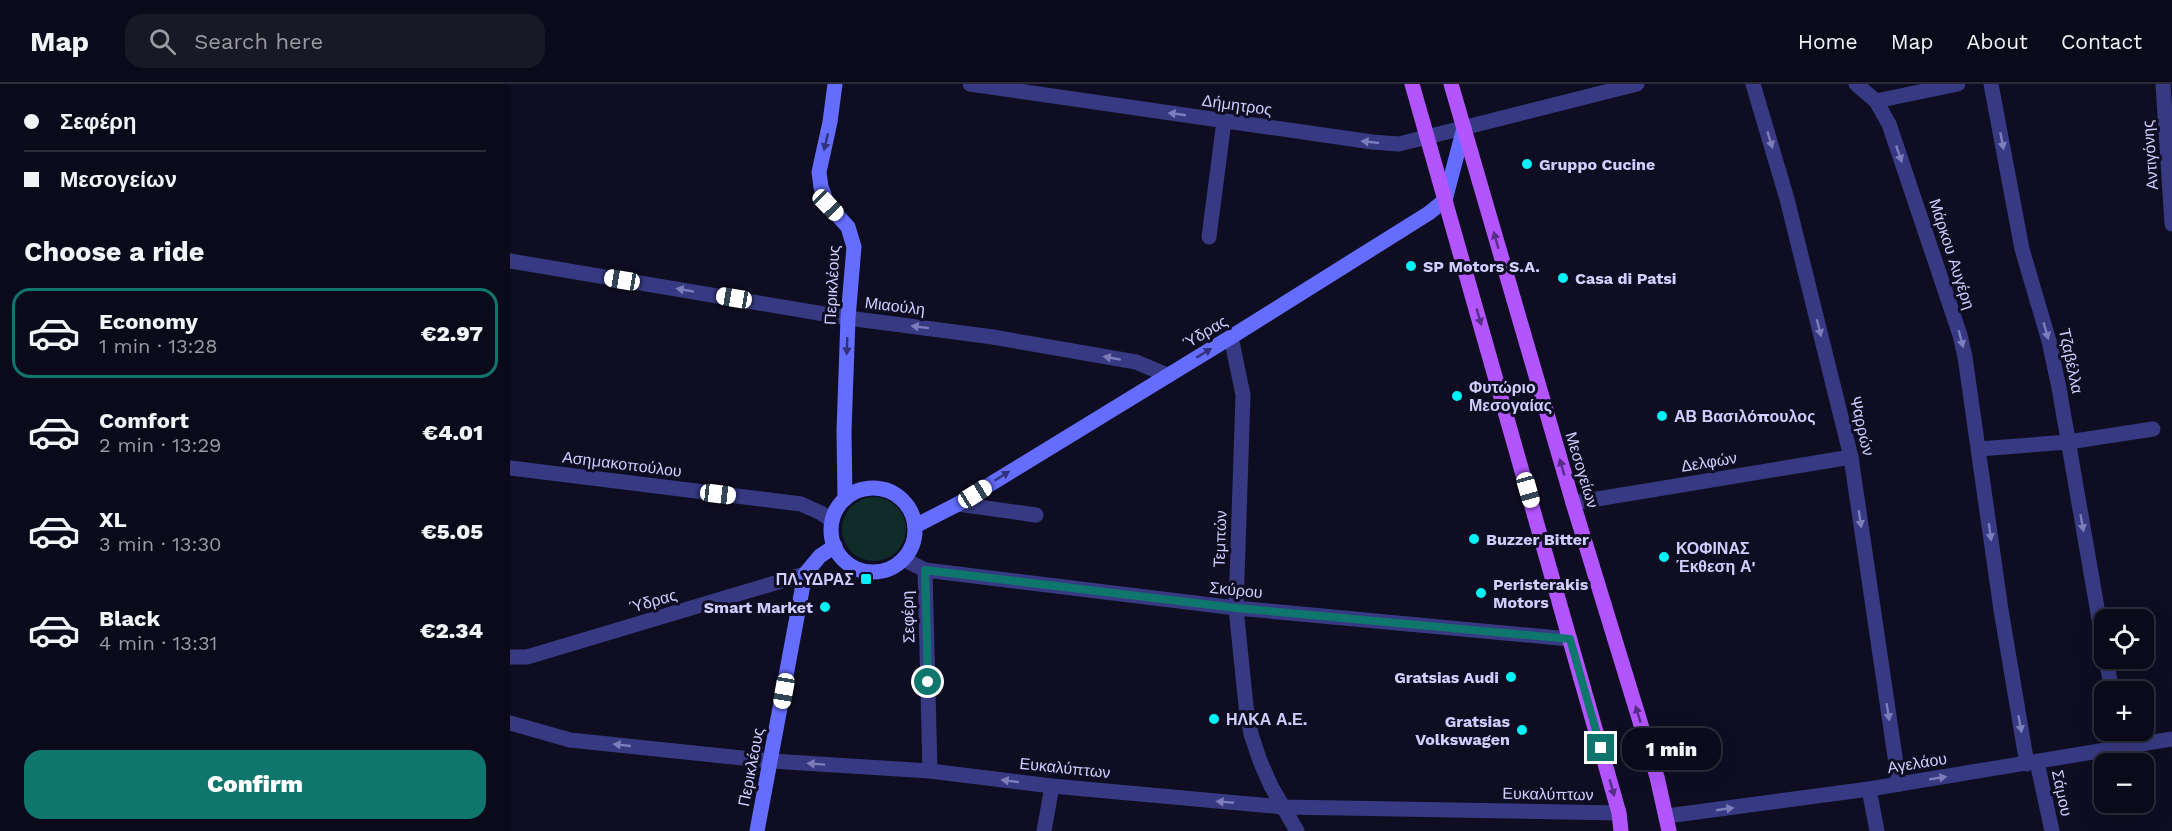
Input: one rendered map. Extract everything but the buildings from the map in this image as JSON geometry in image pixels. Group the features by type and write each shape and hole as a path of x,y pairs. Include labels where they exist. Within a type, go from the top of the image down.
{"main road":[{"path":"1412,84 1619,813 1622,831"},
{"name":"Μεσογείων","path":"1451,84 1573,503 1653,766 1668,824"}],"street":[{"name":"Περικλέους","path":"835,84 830,122 819,172 820,187 828,205 848,227 854,247 848,318 844,430 845,499"},
{"name":"Δήμητρος","path":"970,84 1399,144 1637,84"},
{"name":"Ψαρρών","path":"1753,84 1787,198 1851,457 1899,784"},
{"name":"Μάρκου Αυγέρη","path":"1856,84 1876,101 1889,124 1960,335 1979,450 2001,610 2032,763"},
{"path":"1876,101 1958,84"},
{"name":"Τζαβέλλα","path":"1991,84 2022,249 2049,342 2097,609"},
{"name":"Αντιγόνης","path":"2163,84 2172,224"},
{"path":"1209,237 1224,121"},
{"path":"1445,200 1464,128"},
{"name":"Ύδρας","path":"915,526 958,504 1231,337 1445,200"},
{"name":"Μιαούλη","path":"510,261 848,318 993,337 1136,362 1167,375"},
{"name":"Τεμπών","path":"1231,337 1241,382 1243,404 1236,608 1251,734 1266,775 1297,831"},
{"path":"1979,450 2153,429"},
{"name":"Δελφών","path":"1573,503 1851,457"},
{"name":"Ασημακοπούλου","path":"510,468 801,504 832,521"},
{"path":"873,488 888,490 901,499 911,512 915,526 910,550 903,559 883,571 860,569 841,556 831,534 832,521 837,509 845,499 858,491 873,488"},
{"path":"958,504 1036,515"},
{"path":"805,574 820,556 835,546"},
{"name":"Σκύρου","path":"903,559 925,570 1236,608 1570,639"},
{"name":"Σεφέρη","path":"925,570 930,771"},
{"name":"Περικλέους","path":"757,831 805,574"},
{"name":"Ύδρας","path":"510,657 527,657 805,574"},
{"name":"Ευκαλύπτων","path":"510,723 570,740 771,761 930,771 1053,786 1283,807 1619,813"},
{"name":"Αγελάου","path":"1668,824 2172,739"},
{"path":"2121,741 2122,748"},
{"name":"Σάμου","path":"2032,763 2052,831"},
{"path":"1044,831 1053,786"},
{"path":"1869,789 1877,831"}],"green space":[{"path":"874,497 886,499 897,506 904,517 906,529 904,541 897,552 886,559 874,561 862,559 851,552 844,541 842,529 844,517 851,506 862,499"}],"place":[{"name":"Gruppo Cucine","path":"1527,164"},
{"name":"SP Motors S.A.","path":"1411,266"},
{"name":"Casa di Patsi","path":"1563,278"},
{"name":"Φυτώριο Μεσογαίας","path":"1457,396"},
{"name":"ΑΒ Βασιλόπουλος","path":"1662,416"},
{"name":"Buzzer Bitter","path":"1474,539"},
{"name":"ΚΟΦΙΝΑΣ Έκθεση Α'","path":"1664,557"},
{"name":"ΠΛ.ΥΔΡΑΣ","path":"866,579"},
{"name":"Peristerakis Motors","path":"1481,593"},
{"name":"Smart Market","path":"825,607"},
{"name":"Gratsias Audi","path":"1511,677"},
{"name":"ΗΛΚΑ Α.Ε.","path":"1214,719"},
{"name":"Gratsias Volkswagen","path":"1522,730"}],"route":[{"path":"928,682 925,570 1236,608 1570,639 1601,748"}]}
